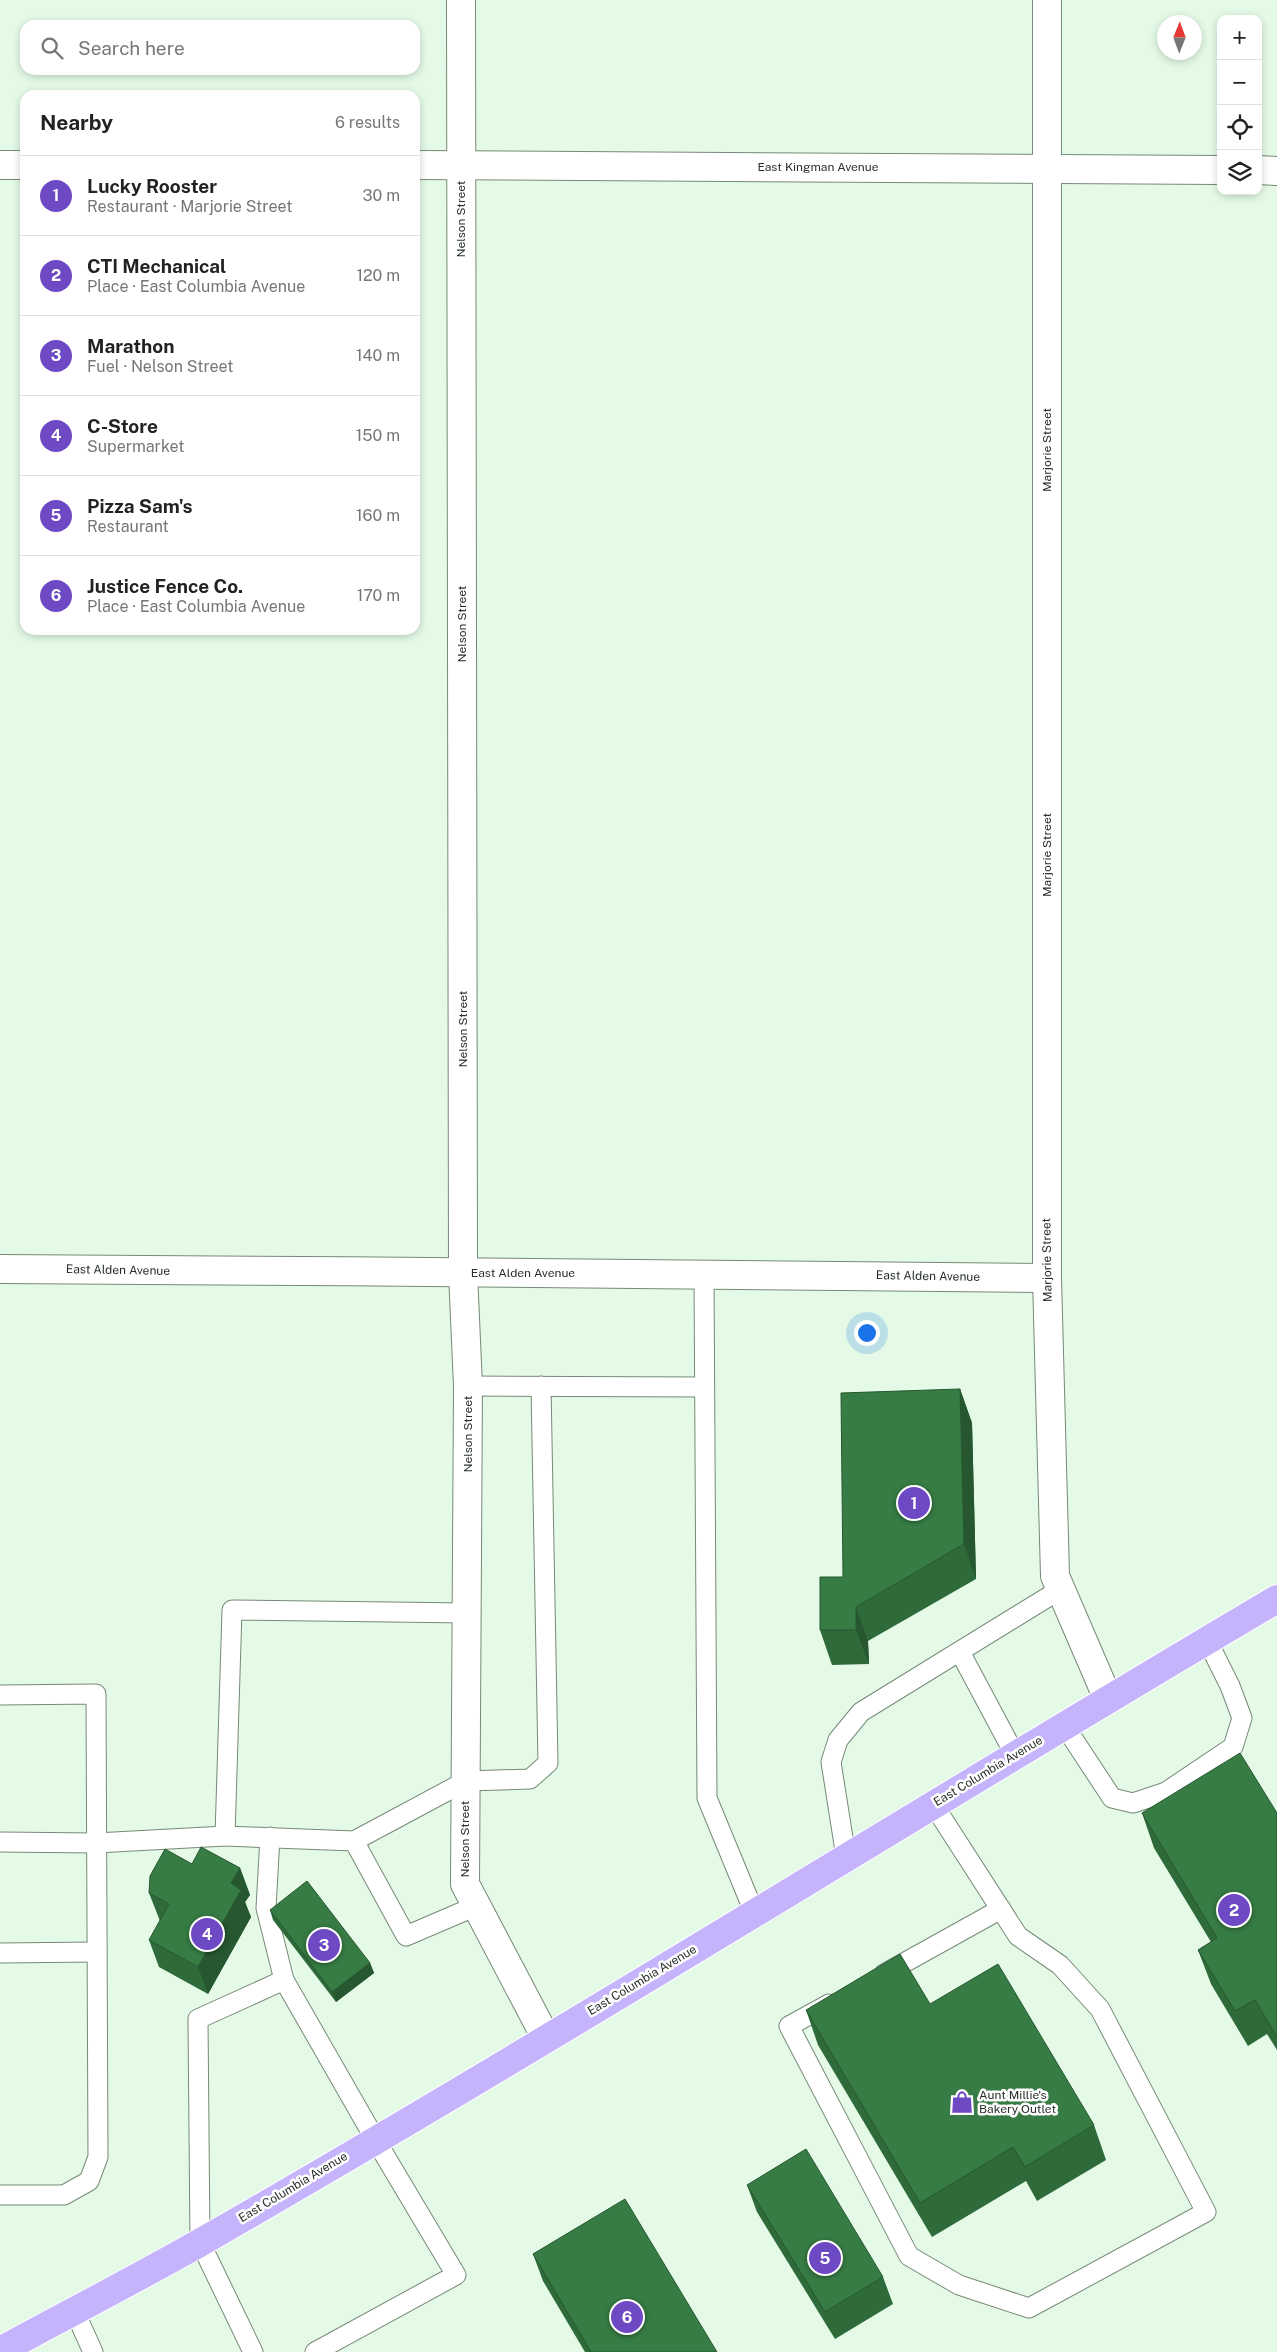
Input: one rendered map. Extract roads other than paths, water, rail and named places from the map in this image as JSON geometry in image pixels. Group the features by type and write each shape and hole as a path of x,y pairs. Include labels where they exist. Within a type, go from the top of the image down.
{"main road":[{"name":"East Columbia Avenue","path":"0,2351 200,2242 375,2139 546,2038 1108,1698 1277,1599"}],"street":[{"name":"Nelson Street","path":"462,0 463,1273 468,1386 465,1884 546,2038"},
{"name":"Marjorie Street","path":"1048,0 1047,1278 1055,1576 1108,1698"},
{"path":"0,165 20,165"},
{"name":"East Kingman Avenue","path":"420,165 1217,170"},
{"path":"1262,170 1277,170"},
{"name":"East Alden Avenue","path":"0,1269 463,1273 704,1272 1047,1278"}],"lane":[{"path":"704,1272 707,1798 754,1912"},
{"path":"468,1386 704,1387"},
{"path":"0,1842 96,1843 225,1836 354,1841 466,1781 530,1778 548,1762 541,1386"},
{"path":"846,1857 831,1762 838,1740 861,1712 1061,1589"},
{"path":"225,1836 232,1610 467,1613"},
{"path":"1064,1725 1112,1798 1133,1803 1166,1792 1233,1747 1242,1718 1230,1686 1207,1640"},
{"path":"960,1652 1015,1755"},
{"path":"0,1695 96,1694 98,2157 89,2181 64,2195 0,2195"},
{"path":"849,1993 790,2026 909,2256 959,2285 1029,2308 1206,2212 1100,2009 1060,1965 1018,1936 933,1804"},
{"path":"270,1837 266,1908 284,1980 456,2275 314,2352"},
{"path":"354,1841 406,1936 476,1906"},
{"path":"866,1984 1001,1909"},
{"path":"0,1953 97,1952"},
{"path":"253,2352 200,2242 198,2019 284,1980"},
{"path":"74,2310 94,2352"}],"place":[{"name":"Lucky Rooster","path":"914,1503"},
{"name":"CTI Mechanical","path":"1234,1910"},
{"name":"C-Store","path":"207,1934"},
{"name":"Marathon","path":"324,1945"},
{"name":"Aunt Millie's Bakery Outlet","path":"962,2102"},
{"name":"Pizza Sam's","path":"825,2258"},
{"name":"Justice Fence Co.","path":"627,2317"}]}
